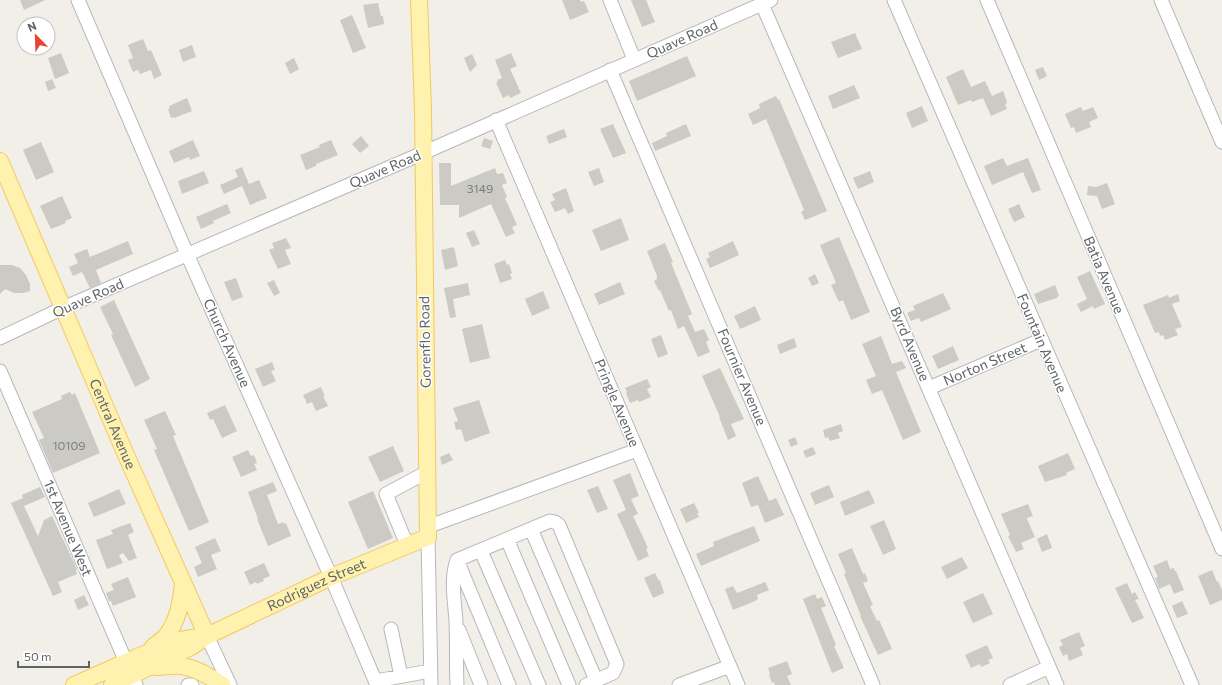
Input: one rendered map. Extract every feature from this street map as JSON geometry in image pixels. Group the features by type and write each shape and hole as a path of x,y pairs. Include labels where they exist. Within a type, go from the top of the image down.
{"main road":[{"name":"Gorenflo Road","path":"419,0 422,67 428,532"},
{"name":"Central Avenue","path":"0,161 183,584 207,636"},
{"name":"Rodriguez Street","path":"112,685 180,640 207,636 331,577 407,545 428,532"},
{"path":"136,669 153,648 167,635 180,606 183,584"},
{"path":"136,669 179,666 190,668 202,672 223,685"},
{"name":"Rodriguez Street","path":"74,685 136,669"}],"street":[{"name":"Church Avenue","path":"78,0 187,254 331,577 376,683"},
{"path":"610,0 634,59"},
{"name":"Fountain Avenue","path":"894,0 1192,685"},
{"name":"Batia Avenue","path":"987,0 1222,549"},
{"path":"1161,0 1222,142"},
{"name":"Quave Road","path":"0,338 63,308 423,153 766,2"},
{"name":"Byrd Avenue","path":"766,2 929,388 1057,685"},
{"name":"Fournier Avenue","path":"610,70 873,685"},
{"name":"Pringle Avenue","path":"496,120 738,685"},
{"name":"Norton Street","path":"929,388 1041,340"},
{"name":"1st Avenue West","path":"0,371 136,669"},
{"name":"Rodriguez Street","path":"428,532 637,450"},
{"path":"407,545 386,494 427,472"},
{"path":"457,685 454,568 457,560 550,521 559,525 617,664 613,673 591,683 531,529"},
{"name":"Gorenflo Road","path":"428,532 431,685"},
{"path":"507,539 569,685"},
{"path":"481,550 539,685"},
{"path":"457,560 509,685"},
{"path":"456,623 481,685"},
{"path":"391,629 401,676"},
{"name":"Central Avenue","path":"207,636 230,685"},
{"path":"679,685 730,666"},
{"path":"1010,685 1049,667"},
{"path":"376,683 430,670"}],"building":[{"path":"20,0 45,0 24,10"},
{"path":"562,0 584,1 589,12 570,20"},
{"path":"631,0 646,0 655,22 642,27"},
{"path":"378,3 381,16 383,16 384,24 368,28 363,5"},
{"path":"352,15 366,48 353,53 340,20"},
{"path":"855,33 862,49 838,58 831,42"},
{"path":"143,39 148,51 151,50 162,75 154,79 151,70 140,74 138,70 133,72 128,60 133,58 128,45"},
{"path":"192,45 196,57 183,62 179,50"},
{"path":"61,53 69,73 55,79 48,58"},
{"path":"511,53 517,66 510,69 521,93 510,98 509,95 503,98 496,83 498,82 497,80 502,78 495,60"},
{"path":"472,54 477,65 470,72 464,58"},
{"path":"687,56 696,76 637,101 629,81"},
{"path":"294,58 299,69 290,74 285,63"},
{"path":"1043,67 1047,76 1039,80 1035,70"},
{"path":"963,69 971,87 985,81 992,96 1003,91 1007,103 1005,104 1007,109 991,116 983,98 972,102 971,100 958,105 946,77"},
{"path":"52,79 56,88 48,91 45,82"},
{"path":"854,85 860,98 833,109 828,96"},
{"path":"776,96 778,100 779,99 827,211 805,220 801,212 804,210 766,119 753,125 748,114 760,108 759,104"},
{"path":"187,98 192,111 171,118 168,109 170,108 169,106"},
{"path":"922,106 928,121 912,128 906,113"},
{"path":"1081,107 1083,111 1093,107 1098,118 1089,122 1091,127 1076,133 1074,127 1071,128 1065,114"},
{"path":"613,124 626,153 613,158 600,129"},
{"path":"686,124 691,136 655,151 652,143 667,136 666,133"},
{"path":"564,129 567,137 549,144 546,136"},
{"path":"361,136 369,146 360,153 352,144"},
{"path":"484,138 493,141 490,149 481,146"},
{"path":"193,140 200,156 190,160 189,157 174,163 169,151"},
{"path":"331,140 338,155 306,170 300,155 320,147 319,145"},
{"path":"41,142 54,172 36,180 23,150"},
{"path":"1003,158 1007,166 1028,158 1041,190 1032,193 1023,172 992,185 984,166"},
{"path":"439,163 451,163 451,186 495,168 497,174 503,173 507,183 502,185 507,197 505,198 517,225 512,227 515,233 506,237 491,204 459,218 459,205 440,205"},
{"path":"242,167 249,184 259,180 267,198 250,205 242,186 224,194 220,185 238,177 235,170"},
{"path":"599,168 604,182 594,186 588,172"},
{"path":"204,171 209,183 182,194 178,181"},
{"path":"870,171 874,182 858,189 853,178"},
{"path":"1107,183 1115,204 1102,209 1097,196 1087,195 1088,186 1096,187"},
{"path":"566,188 574,211 568,214 565,208 555,212 550,202 555,200 552,194"},
{"path":"62,196 72,218 65,221 66,223 51,229 40,206"},
{"path":"227,204 231,213 213,221 214,223 201,229 196,217"},
{"path":"1019,204 1025,217 1014,222 1008,209"},
{"path":"621,218 629,240 601,251 592,230"},
{"path":"474,230 480,244 472,247 466,233"},
{"path":"839,237 870,312 851,320 843,300 839,302 831,285 836,283 820,245"},
{"path":"286,238 291,248 285,250 291,264 278,269 269,250 274,248 272,243"},
{"path":"128,241 133,254 96,270 101,283 90,288 82,272 73,276 69,267 78,263 74,254 87,249 90,257"},
{"path":"733,241 739,255 710,268 706,259 710,257 708,253"},
{"path":"665,243 673,262 671,263 692,314 688,316 695,332 704,329 709,340 706,342 710,352 698,357 684,326 678,329 671,310 669,311 660,290 659,291 654,281 657,279 657,276 647,251"},
{"path":"454,247 458,266 445,270 441,250"},
{"path":"505,260 507,265 509,264 512,279 500,283 494,264"},
{"path":"0,265 12,265 20,268 26,275 30,284 30,291 14,293 5,289 0,294"},
{"path":"1090,271 1105,304 1094,309 1093,306 1081,312 1077,304 1087,299 1077,277"},
{"path":"815,274 819,283 812,286 808,278"},
{"path":"236,278 243,297 232,301 224,282"},
{"path":"274,280 280,293 274,296 267,283"},
{"path":"620,282 625,294 599,305 594,294"},
{"path":"468,283 470,295 453,299 456,317 450,318 444,288"},
{"path":"1055,285 1059,296 1038,304 1034,294"},
{"path":"543,291 550,308 532,316 525,299"},
{"path":"943,293 951,309 921,322 919,318 911,321 907,313 915,310 913,306"},
{"path":"1178,294 1180,301 1172,304 1182,327 1175,329 1178,335 1165,340 1163,335 1160,336 1159,332 1155,333 1143,305 1168,295 1169,298"},
{"path":"114,300 150,379 135,387 100,307"},
{"path":"755,306 761,320 740,329 734,316"},
{"path":"482,324 490,358 470,363 462,329"},
{"path":"661,335 668,354 658,358 651,339"},
{"path":"881,336 892,364 902,361 906,368 896,372 921,432 903,440 882,390 872,394 866,380 876,376 862,344"},
{"path":"794,338 797,347 780,354 777,345"},
{"path":"953,346 959,360 938,369 932,356"},
{"path":"272,362 275,370 271,371 276,381 263,387 255,369"},
{"path":"720,368 744,419 731,424 736,436 728,440 720,417 702,376"},
{"path":"647,379 651,387 647,389 651,397 639,402 638,400 630,403 625,388"},
{"path":"321,387 325,396 323,396 328,406 316,411 312,402 307,404 303,395"},
{"path":"70,392 72,395 75,393 100,453 53,473 39,440 44,438 32,412 62,399 61,396"},
{"path":"479,400 490,433 465,442 461,429 456,430 454,422 458,421 453,408"},
{"path":"225,405 237,431 222,438 213,419 210,420 207,413"},
{"path":"165,411 176,435 173,436 209,522 189,531 154,450 157,449 144,420"},
{"path":"841,424 843,431 838,433 840,438 830,441 828,437 825,438 823,430"},
{"path":"795,437 798,444 791,447 788,440"},
{"path":"393,446 404,471 380,482 368,457"},
{"path":"813,447 816,454 806,458 803,451"},
{"path":"248,450 251,456 254,455 257,463 254,464 257,470 241,477 232,457"},
{"path":"449,453 453,460 442,465 440,457"},
{"path":"1068,453 1075,469 1066,473 1067,475 1045,482 1038,466"},
{"path":"630,473 639,496 631,499 638,514 633,516 648,548 646,549 649,556 638,561 617,514 626,510 613,480"},
{"path":"758,476 769,501 776,498 784,515 765,523 758,505 751,507 742,483"},
{"path":"273,482 277,491 267,495 278,524 283,522 284,524 286,523 291,536 268,546 248,492"},
{"path":"829,485 834,497 815,505 810,493"},
{"path":"598,486 608,509 597,513 587,490"},
{"path":"40,487 45,497 24,506 38,536 44,520 52,516 77,569 77,574 58,582 62,592 53,596 11,503 23,498 22,495"},
{"path":"119,489 126,504 94,517 88,503"},
{"path":"869,490 875,503 845,516 840,502"},
{"path":"373,491 393,538 368,549 348,502"},
{"path":"694,503 699,513 697,513 699,517 686,523 680,509"},
{"path":"1028,504 1033,516 1027,519 1035,537 1021,543 1024,549 1016,552 1008,536 1010,535 1001,514"},
{"path":"884,520 896,549 883,555 870,526"},
{"path":"130,523 134,532 128,535 137,558 129,561 123,553 119,555 123,563 107,569 96,540 113,534 111,530"},
{"path":"754,526 760,541 701,566 696,554 714,546 713,542"},
{"path":"1047,534 1052,548 1042,552 1037,539"},
{"path":"215,538 221,551 211,555 217,569 198,577 194,567 202,563 195,547"},
{"path":"852,548 863,574 865,573 868,581 863,583 873,605 870,606 877,621 879,620 892,649 878,655 860,616 838,554"},
{"path":"962,557 968,568 947,579 941,567"},
{"path":"1167,560 1170,569 1174,568 1176,571 1184,590 1174,594 1170,584 1159,589 1155,578 1158,577 1153,566"},
{"path":"264,563 270,576 263,579 264,581 257,584 256,582 250,585 244,572"},
{"path":"1212,570 1222,590 1222,600 1210,605 1198,576"},
{"path":"655,573 659,581 660,580 664,593 653,598 644,578"},
{"path":"128,577 136,597 113,606 106,593 114,590 111,584"},
{"path":"765,582 769,590 757,595 758,599 755,601 733,610 725,589 733,586 737,593"},
{"path":"1127,583 1132,594 1135,592 1139,599 1135,600 1144,618 1132,623 1115,588"},
{"path":"983,593 993,614 973,623 963,602"},
{"path":"815,594 817,599 822,597 826,606 821,608 836,645 834,646 844,668 832,673 803,599"},
{"path":"84,595 89,605 78,610 74,600"},
{"path":"1182,601 1188,614 1177,618 1172,606"},
{"path":"1079,632 1085,646 1080,648 1083,655 1069,661 1067,654 1063,656 1059,647 1063,645 1060,640"},
{"path":"987,645 993,658 988,660 990,663 981,667 980,664 971,668 965,655"},
{"path":"787,661 792,674 787,676 791,685 775,685 774,682 772,683 768,668"}]}
